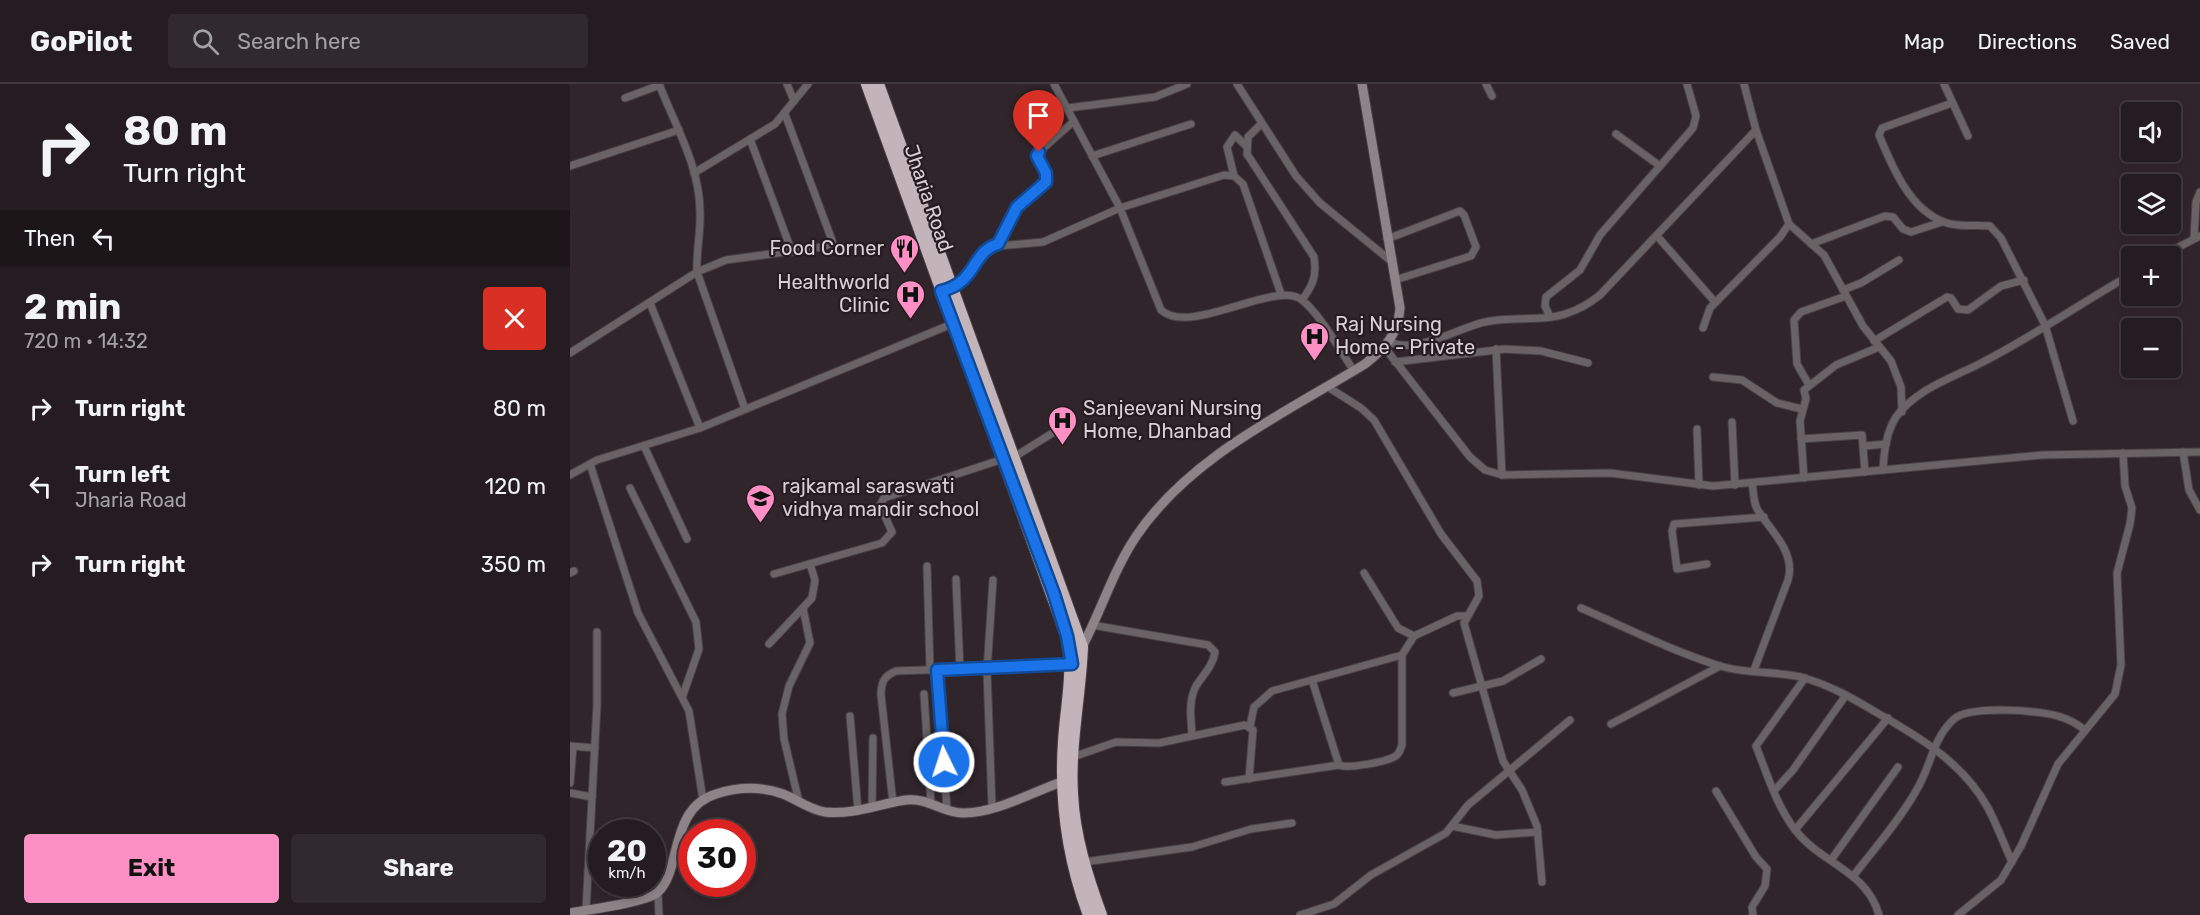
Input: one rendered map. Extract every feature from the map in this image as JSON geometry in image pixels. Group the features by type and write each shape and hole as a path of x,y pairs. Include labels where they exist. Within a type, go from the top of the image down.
{"highway":[{"name":"Jharia Road","path":"867,84 1082,647"},
{"name":"Jharia Road","path":"878,84 906,157 946,290 952,324 1008,458 1067,636 1072,664 1065,717 1067,780"},
{"path":"1082,647 1073,757 1067,780 1070,851 1089,915"},
{"path":"1067,780 1083,862 1101,915"}],"main road":[{"path":"1072,664 1135,538 1172,492 1227,449 1354,371 1387,345 1399,320 1395,280 1362,84"},
{"path":"666,880 681,831 703,800 726,791 765,789 822,812 858,811 919,799 960,813 992,807 1067,780"},
{"path":"570,914 641,897"}],"street":[{"path":"625,98 659,84 679,130 694,173 700,211 696,248 697,272 745,409"},
{"path":"787,84 794,101"},
{"path":"694,173 775,124 808,84"},
{"path":"1054,84 1120,208 1161,310 1169,317 1180,318 1243,306 1281,294 1293,295 1302,300 1354,371"},
{"path":"1068,108 1155,97 1187,84"},
{"path":"1237,84 1296,176 1320,203 1391,261"},
{"path":"1486,84 1492,96"},
{"path":"1550,317 1545,306 1546,297 1580,270 1600,235 1685,141 1693,128 1696,116 1687,84"},
{"path":"1744,84 1756,130 1789,224 1828,262 1844,293 1897,374 1902,412"},
{"path":"1944,84 1968,136"},
{"path":"1952,103 1882,128 1879,132 1893,169 1907,192 1942,222 1965,227 1990,226 1995,230 2024,280 2045,324 2073,422"},
{"path":"570,353 697,272 726,260 792,252 833,243 784,114"},
{"path":"998,244 1017,207 1046,182 1046,173 1037,156 1039,152 1074,121"},
{"path":"1092,156 1191,124"},
{"path":"1245,146 1248,138 1262,124"},
{"path":"570,166 679,130"},
{"path":"1387,345 1407,347 1485,322 1567,314 1600,295 1756,130"},
{"path":"1616,134 1660,166"},
{"path":"1281,294 1265,256 1249,198 1243,184 1234,176 1227,147 1235,135 1245,146 1247,154 1314,257 1316,274 1312,287 1302,300"},
{"path":"750,139 792,252"},
{"path":"946,290 964,280 987,247 998,244 1029,245 1043,242 1120,208 1224,175 1234,176"},
{"path":"2180,246 2197,237 2196,202 2200,192"},
{"path":"1388,239 1460,211 1464,215 1476,247 1471,256 1395,280"},
{"path":"1811,244 1885,216 1893,217 1903,229 1911,232 1942,222"},
{"path":"1702,328 1705,314 1715,302 1780,237 1789,224"},
{"path":"1657,236 1715,302"},
{"path":"1809,385 1800,372 1795,353 1794,320 1801,312 1844,293 1899,260"},
{"path":"1804,478 1801,439 1802,409 1806,399 1804,390 1809,385 1836,365 1876,344 1947,297 1951,298 1958,309 1968,310 2001,286 2024,280"},
{"path":"1882,470 1886,444 1892,426 1902,412 1936,384 1981,363 2121,280"},
{"path":"650,303 700,428"},
{"path":"570,475 590,464 700,428 952,324"},
{"path":"1387,345 1395,362 1470,457 1485,470 1502,475 1610,473 1699,485 1736,485 2042,455 2200,452"},
{"path":"1395,362 1496,349 1525,349 1588,363"},
{"path":"1496,349 1502,475"},
{"path":"1713,377 1742,380 1777,403 1802,409"},
{"path":"1328,387 1361,408 1374,420 1441,534 1477,581 1479,596 1464,623 1480,687 1508,770 1522,790 1538,832 1542,882"},
{"path":"1732,422 1736,485"},
{"path":"774,574 887,540 892,532 880,505 887,496 1008,458 1067,424"},
{"path":"1697,429 1699,485"},
{"path":"1801,439 1861,434 1865,472"},
{"path":"1864,446 1886,444"},
{"path":"644,446 687,539"},
{"path":"2183,452 2189,490 2200,510"},
{"path":"1958,915 2001,880 2012,862 2058,764 2106,708 2115,694 2120,679 2117,573 2132,508 2125,486 2123,453"},
{"path":"590,464 638,613 683,695 694,730 703,800"},
{"path":"1752,483 1757,509 1773,529 1787,556 1790,572 1754,670"},
{"path":"630,488 696,622 699,649 683,695"},
{"path":"1707,564 1677,569 1671,531 1674,524 1764,517"},
{"path":"769,644 815,592 815,580 810,564"},
{"path":"927,566 947,808"},
{"path":"1365,573 1398,628 1414,636"},
{"path":"956,579 960,670"},
{"path":"992,807 987,670 993,580"},
{"path":"799,802 784,739 782,714 789,686 810,643 803,608"},
{"path":"1581,608 1686,654 1720,666 1805,678 1846,695 1888,718 1933,747 1954,765 1988,807 2012,862"},
{"path":"1225,782 1340,765 1351,766 1390,759 1399,754 1402,745 1402,655 1414,636 1457,616 1466,616"},
{"path":"1092,625 1208,645 1215,652 1214,660 1192,698 1190,709 1192,734"},
{"path":"586,910 595,748 597,632"},
{"path":"1249,779 1254,738 1250,726 1254,707 1266,695 1272,691 1402,655"},
{"path":"1453,693 1503,681 1541,659"},
{"path":"893,803 881,695 883,681 887,675 896,671 987,670 1072,664"},
{"path":"1611,724 1720,666"},
{"path":"1805,678 1757,742 1774,791 1795,830 1831,860 1854,875 1869,890 1879,915"},
{"path":"1312,680 1340,765"},
{"path":"924,694 931,803"},
{"path":"1774,791 1793,770 1846,695"},
{"path":"1854,875 1915,794 1927,769 1933,747 1956,718 1970,712 2047,713 2074,722 2085,730"},
{"path":"850,716 858,811"},
{"path":"1795,830 1888,718"},
{"path":"1300,915 1334,904 1371,875 1446,833 1468,805 1570,720"},
{"path":"1073,757 1116,742 1159,743 1192,734 1250,726"},
{"path":"872,808 873,738"},
{"path":"570,783 571,746 595,748"},
{"path":"1831,860 1898,767"},
{"path":"1716,790 1756,857 1767,869 1765,886 1752,907 1753,915"},
{"path":"570,793 592,797"},
{"path":"1083,862 1192,847 1251,829 1292,823"},
{"path":"1452,826 1496,835 1538,832"},
{"path":"658,897 659,915"}],"place":[{"name":"Food Corner","path":"905,274"},
{"name":"Healthworld Clinic","path":"911,320"},
{"name":"Raj Nursing Home - Private","path":"1314,362"},
{"name":"Sanjeevani Nursing Home, Dhanbad","path":"1062,446"},
{"name":"rajkamal saraswati vidhya mandir school","path":"761,524"}],"route":[{"path":"944,762 937,670 987,670 1072,664 1067,636 1054,594 941,291 950,289 964,280 987,247 998,244 1007,222 1017,207 1042,188 1047,178 1038,161 1039,152"}]}
